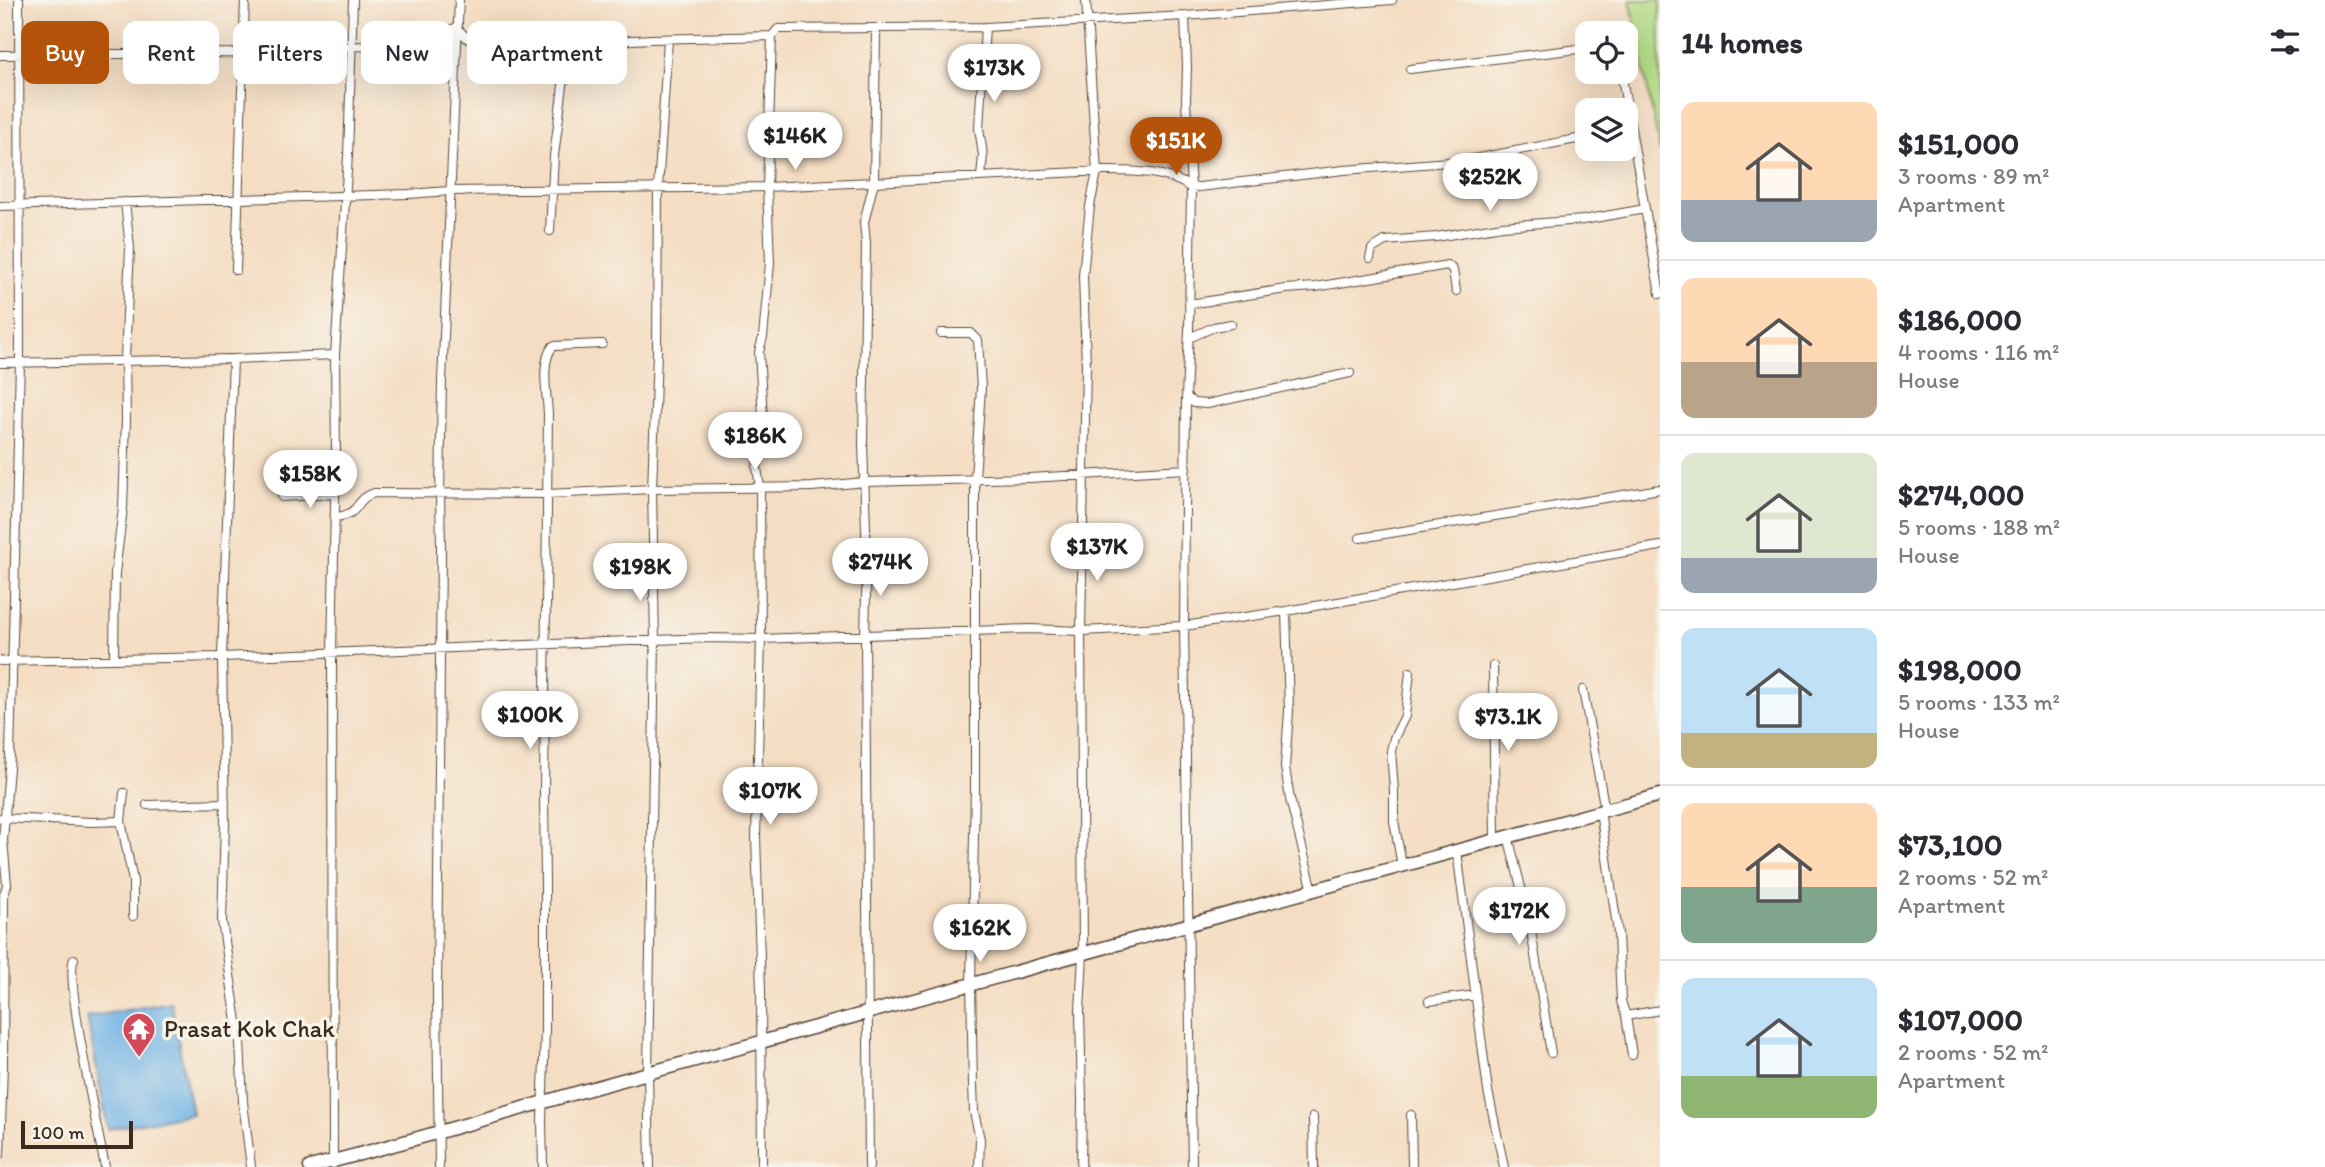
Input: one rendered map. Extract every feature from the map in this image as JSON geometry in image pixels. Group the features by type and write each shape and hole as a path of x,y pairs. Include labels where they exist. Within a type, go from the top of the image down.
{"street":[{"path":"0,1154 3,922 7,885 2,818 10,756 20,362 19,0"},
{"path":"244,21 245,0"},
{"path":"333,1164 332,653 335,355 353,0"},
{"path":"439,1167 440,494 449,191 459,0"},
{"path":"1081,1167 1081,631 1086,365 1083,275 1097,172 1086,0"},
{"path":"762,1167 756,837 761,639 760,487 757,468 763,417 759,352 763,337 770,263 767,187 772,36 778,29 985,27 1185,16 1391,0"},
{"path":"1185,16 1191,188 1184,626 1192,1167"},
{"path":"981,177 983,155 978,128 985,27"},
{"path":"347,47 389,47 415,36 457,28"},
{"path":"457,28 467,38"},
{"path":"869,1167 865,636 867,558 863,444 864,222 874,183 876,30"},
{"path":"627,41 772,36"},
{"path":"650,1167 648,1073 655,641 652,489 657,353 658,189 668,40"},
{"path":"1410,69 1575,49"},
{"path":"0,55 233,53"},
{"path":"236,270 242,84"},
{"path":"550,231 551,190 564,84"},
{"path":"0,206 449,191 767,187 1139,171 1178,180 1191,188 1344,170 1463,161 1575,139"},
{"path":"1635,161 1660,294"},
{"path":"114,659 115,573 123,508 126,419 125,359 130,248 125,202"},
{"path":"1370,258 1371,249 1385,241 1436,237 1502,226 1583,220 1645,209"},
{"path":"1189,304 1286,289 1315,288 1448,265 1453,270 1456,291"},
{"path":"1189,338 1214,327 1231,324"},
{"path":"941,333 971,333 978,340 981,388 975,478 975,787 971,984 974,1112 980,1139 979,1167"},
{"path":"543,1167 547,355 553,345 602,344"},
{"path":"0,363 335,355"},
{"path":"233,359 222,657 225,803 222,920 240,1042 243,1102 251,1167"},
{"path":"1186,397 1194,403 1207,404 1350,373"},
{"path":"335,517 354,512 364,496 374,493 547,494 652,489 812,487 865,482 1029,478 1186,469"},
{"path":"1360,538 1660,489"},
{"path":"282,497 335,494"},
{"path":"0,661 222,657 707,638 761,639 1048,629 1081,631 1184,626 1286,611 1660,546"},
{"path":"1286,611 1289,711 1285,767 1290,799 1313,891"},
{"path":"1493,666 1502,838 1529,919 1551,1053"},
{"path":"1402,866 1394,821 1391,751 1405,716 1410,672"},
{"path":"1583,690 1618,933 1621,1001 1632,1055"},
{"path":"124,793 121,821 133,881 133,916"},
{"path":"310,1167 333,1164 542,1101 1660,795"},
{"path":"147,804 225,803"},
{"path":"2,818 121,821"},
{"path":"1457,851 1488,1091 1504,1167"},
{"path":"74,959 71,981 105,1167"},
{"path":"1429,1001 1476,995"},
{"path":"1626,1016 1660,1010"},
{"path":"1410,1115 1412,1167"},
{"path":"1313,1117 1314,1167"}],"green space":[{"path":"1630,0 1660,0 1660,152 1638,41 1638,21 1634,21"}],"water":[{"path":"171,1002 192,1114 108,1129 87,1017"}],"place":[{"name":"Prasat Kok Chak","path":"139,1059"}]}
